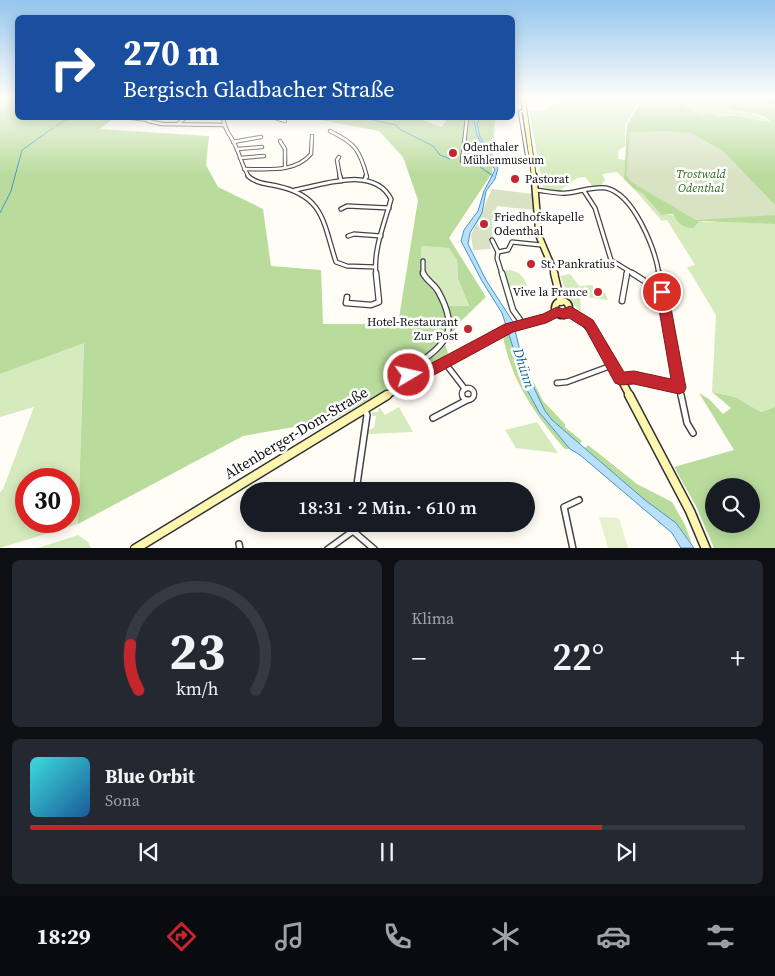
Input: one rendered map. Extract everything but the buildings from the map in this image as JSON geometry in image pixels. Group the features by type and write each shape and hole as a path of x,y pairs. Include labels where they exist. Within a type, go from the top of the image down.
{"main road":[{"path":"527,124 536,190 538,230 541,245 556,278 561,302"},
{"path":"557,312 554,305 561,302 568,305 570,311 589,324 620,378 690,512 706,548"},
{"name":"Altenberger-Dom-Straße","path":"135,548 364,408 505,329 546,318 557,312 564,314 570,311"}],"street":[{"path":"168,124 224,125 226,133 238,149 244,169 250,178 262,183 295,190 310,200 319,211 336,262 347,266 375,267"},
{"path":"462,161 465,124"},
{"path":"330,131 349,140 358,148 367,178 365,180"},
{"path":"244,169 285,167 301,164 310,157 312,136"},
{"path":"233,142 261,137"},
{"path":"280,141 286,154 285,167"},
{"path":"238,149 262,147"},
{"path":"240,158 264,156"},
{"path":"339,157 337,160 341,181"},
{"path":"295,190 341,181 365,180 377,183 388,191 389,208 375,267 379,302 371,305 346,303"},
{"path":"536,190 564,193 610,189 634,213 652,244 679,388 687,423 693,433"},
{"path":"584,190 595,208 609,257 617,265 662,292"},
{"path":"341,209 347,206 389,208"},
{"path":"348,236 354,234 381,236"},
{"path":"492,240 498,252 497,258 513,310 523,324"},
{"path":"498,252 508,250 512,242 541,245"},
{"path":"412,380 408,371 428,358 448,335 447,318 439,292 434,284 424,275 423,261"},
{"path":"622,301 627,271"},
{"path":"345,310 347,296"},
{"path":"446,363 465,389"},
{"path":"557,383 568,382 612,365"},
{"path":"620,378 634,377 679,388"},
{"path":"434,418 472,399 474,394 471,389 465,389"},
{"path":"465,389 462,395 467,400"},
{"path":"357,482 367,415 364,408"},
{"path":"573,548 564,507 579,500"},
{"path":"328,548 352,532"},
{"path":"354,532 374,548"}],"green space":[{"path":"0,124 107,124 100,129 209,136 206,165 218,187 263,209 271,266 321,270 323,324 398,324 418,200 403,157 379,131 340,124 432,124 442,127 444,124 495,124 492,173 449,238 486,297 460,322 445,344 448,353 442,359 413,374 407,367 406,378 319,428 311,424 243,436 80,523 84,343 0,374","holes":["421,246 449,248 457,260 458,279 469,306 441,306 436,290 422,276"]},
{"path":"531,124 626,124 625,146 619,150 618,159 625,160 624,179 617,172 602,174 605,180 600,187 594,188 585,177 577,178 559,191 543,188"},
{"name":"Trostwald Odenthal","path":"775,124 775,224 699,221 694,228 690,228 681,225 673,214 661,215 643,194 634,189 624,179 627,125"},
{"name":"Trostwald Odenthal","path":"665,131 692,133 724,152 775,205 775,215 696,220 631,182 626,175 629,132"},
{"path":"492,189 534,194 534,210 497,206 492,221 493,240 489,240 491,249 473,250 471,235"},
{"path":"634,189 643,194 661,215 704,222 775,224 775,407 761,412 735,397 712,392 716,315 687,267 695,265 667,220 662,221"},
{"path":"421,246 449,248 457,260 458,279 469,307 440,306 436,290 422,276"},
{"path":"507,270 520,274 527,286 508,286 504,273"},
{"path":"570,274 579,286 592,285 594,289 603,288 608,300 580,296 581,311 570,300 560,276"},
{"path":"510,333 526,388 539,412 570,449 565,449 544,424 518,383 503,336"},
{"path":"84,342 80,468 15,468 15,533 49,533 0,548 0,492 3,489 34,407 0,417 0,374"},
{"path":"524,367 526,367 543,401 565,424 565,427 582,441 580,444 552,420 545,411"},
{"path":"712,392 735,397 761,412 775,407 775,548 714,548 708,533 760,533 760,478 705,478 705,527 696,506 674,467 734,450 699,393 709,399 723,414 731,408"},
{"path":"379,407 385,415 399,407 413,432 368,434 369,430 374,428 376,416 372,416 372,412 378,412"},
{"path":"537,422 558,453 516,448 505,430"},
{"path":"588,445 637,484 672,502 685,525 692,544 676,523 645,500 585,448"},
{"path":"599,517 619,518 628,548 608,548"},
{"path":"78,535 88,542 91,548 38,548"}],"water":[{"name":"Dhünn","path":"475,124 477,124 480,137 498,168 495,179 486,191 482,213 470,233 468,244 486,280 513,322 524,367 545,411 552,420 645,500 676,523 694,548 681,548 672,533 580,455 570,449 539,412 526,388 502,313 482,281 461,241 464,230 478,211 484,191 495,170 477,135"}],"waterway":[{"path":"56,126 60,124"},
{"path":"389,124 396,125 401,130 433,146 440,155 450,159"},
{"path":"0,213 11,191 22,150 53,128"},
{"path":"467,161 470,165 479,166 493,176"}],"place":[{"name":"Odenthaler Mühlenmuseum","path":"453,153"},
{"name":"Pastorat","path":"515,179"},
{"name":"Friedhofskapelle Odenthal","path":"484,224"},
{"name":"St. Pankratius","path":"531,264"},
{"name":"Vive la France","path":"598,292"},
{"name":"Hotel-Restaurant Zur Post","path":"468,329"}],"route":[{"path":"409,375 412,380 510,328 546,318 557,312 564,314 570,311 589,324 620,378 634,377 679,388 662,292"}]}
